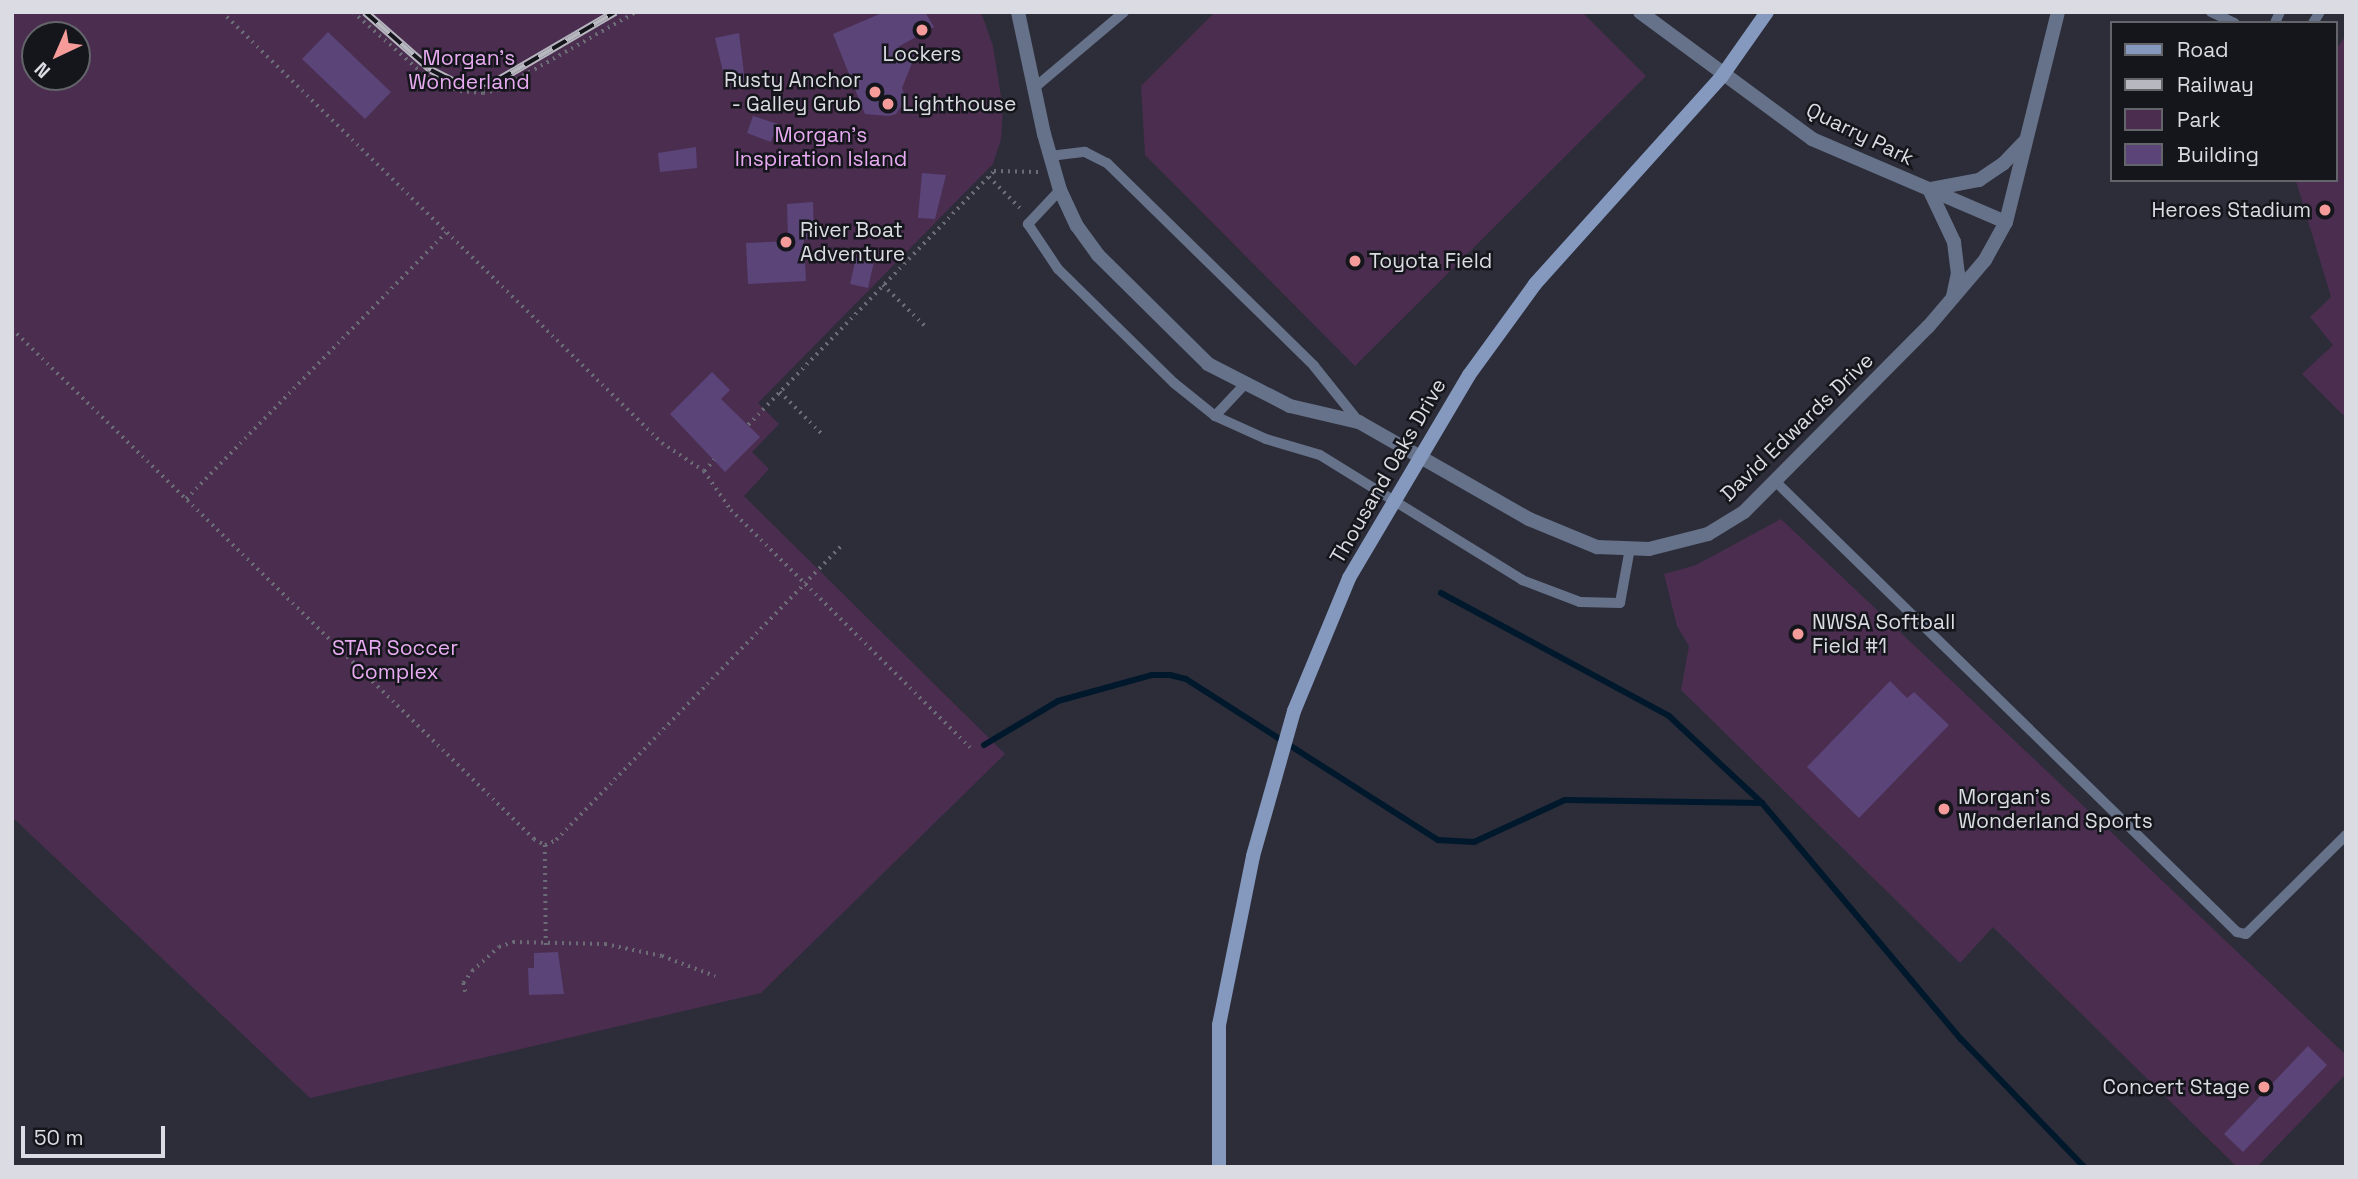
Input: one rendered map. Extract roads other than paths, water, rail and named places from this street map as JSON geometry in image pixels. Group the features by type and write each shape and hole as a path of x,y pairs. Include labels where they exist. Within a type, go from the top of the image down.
{"main road":[{"name":"Thousand Oaks Drive","path":"1219,1167 1219,1026 1253,856 1294,711 1349,578 1469,375 1535,284 1722,76 1767,12"}],"street":[{"name":"David Edwards Drive","path":"1018,12 1033,89 1052,163 1060,190 1076,226 1098,255 1208,364 1244,385 1290,406 1359,422 1529,519 1597,547 1649,549 1708,534 1744,512 1952,300 1985,260 2006,222 2058,12"},
{"name":"Quarry Park","path":"1640,12 1722,76 1812,139 2006,222"},
{"path":"1952,300 1958,273 1954,242 1929,189 1979,180 2003,164 2025,140"}],"lane":[{"path":"1033,89 1124,12"},
{"path":"2211,12 2231,21"},
{"path":"1052,163 1085,152 1107,163 1314,366 1359,422"},
{"path":"1060,190 1028,224 1058,269 1174,383 1215,416 1266,439 1320,455 1522,580 1580,602 1620,603 1630,548"},
{"path":"1215,416 1244,385"},
{"path":"1774,481 2236,932 2246,934 2346,835"}],"waterway":[{"path":"1441,593 1669,716 1762,803 1961,1039 2084,1167"},
{"path":"984,745 1058,701 1152,675 1170,675 1186,679 1438,840 1474,842 1565,800 1762,803"}],"railway":[{"path":"365,12 431,70 455,82 475,84 497,81 615,12"}],"place":[{"name":"Lockers","path":"922,30"},
{"name":"Rusty Anchor - Galley Grub","path":"875,92"},
{"name":"Lighthouse","path":"888,104"},
{"name":"Heroes Stadium","path":"2325,210"},
{"name":"River Boat Adventure","path":"786,242"},
{"name":"Toyota Field","path":"1355,261"},
{"name":"NWSA Softball Field #1","path":"1798,634"},
{"name":"Morgan’s Wonderland Sports","path":"1944,809"},
{"name":"Concert Stage","path":"2264,1087"}],"park label":[{"name":"Morgan's Wonderland","path":"469,70"},
{"name":"Morgan's Inspiration Island","path":"821,147"},
{"name":"STAR Soccer Complex","path":"395,660"}]}
